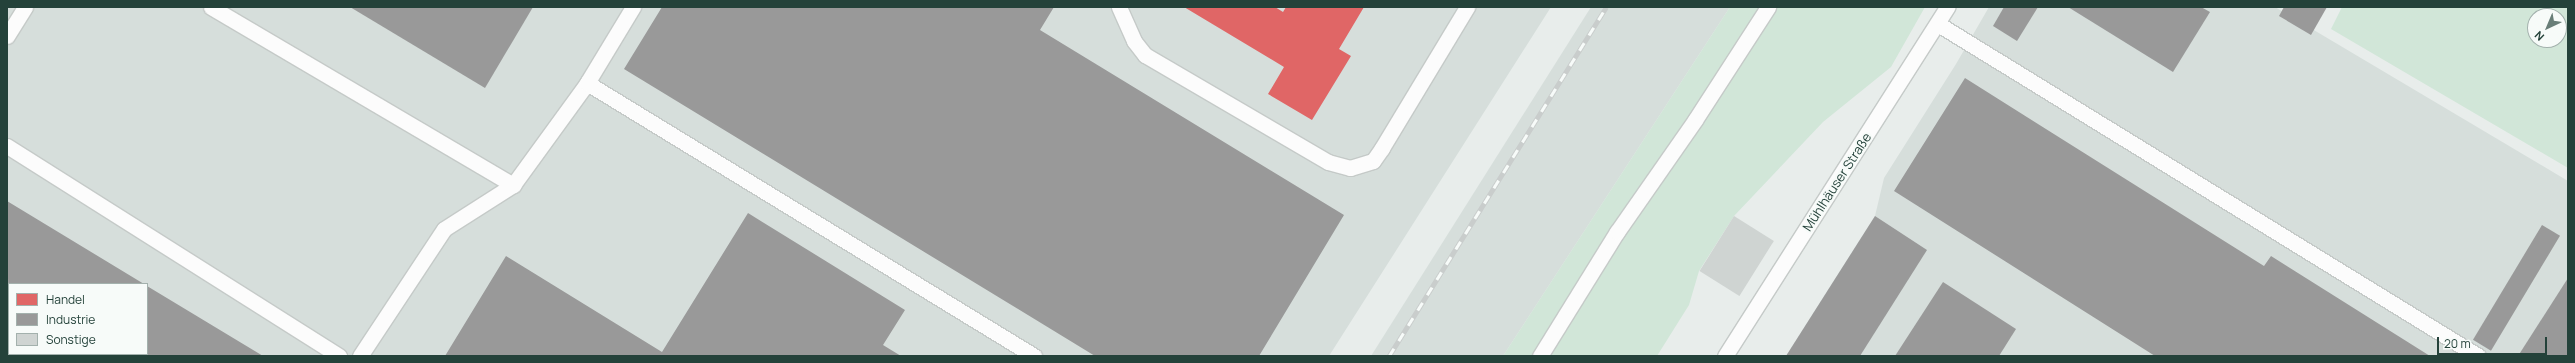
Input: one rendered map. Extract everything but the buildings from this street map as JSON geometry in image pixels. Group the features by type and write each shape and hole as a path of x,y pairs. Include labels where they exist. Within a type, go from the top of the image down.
{"lane":[{"path":"7,36 25,7"},
{"path":"211,7 513,185"},
{"path":"360,356 444,229 513,185 587,83 632,7"},
{"path":"1119,7 1130,34 1145,55 1328,162 1350,168 1372,161 1382,148 1467,7"},
{"path":"1540,356 1617,232 1695,120 1768,7"},
{"name":"Mühlhäuser Straße","path":"1726,356 1938,24 1947,7"},
{"path":"1938,24 2478,356"},
{"path":"587,83 1034,356"},
{"path":"7,146 339,356"}],"shaded area":[{"path":"7,7 1551,7 1329,356 7,356"},
{"path":"1591,7 1730,7 1503,356 1371,356"},
{"path":"1989,7 2275,7 2568,181 2568,356 1786,356 1875,216 1884,178 1956,64"}],"green space":[{"path":"1730,7 1925,7 1891,67 1823,122 1734,216 1699,271 1689,305 1657,356 1503,356"},
{"path":"2342,7 2568,7 2568,168 2331,29"}],"railway":[{"path":"1389,356 1606,7"}]}
